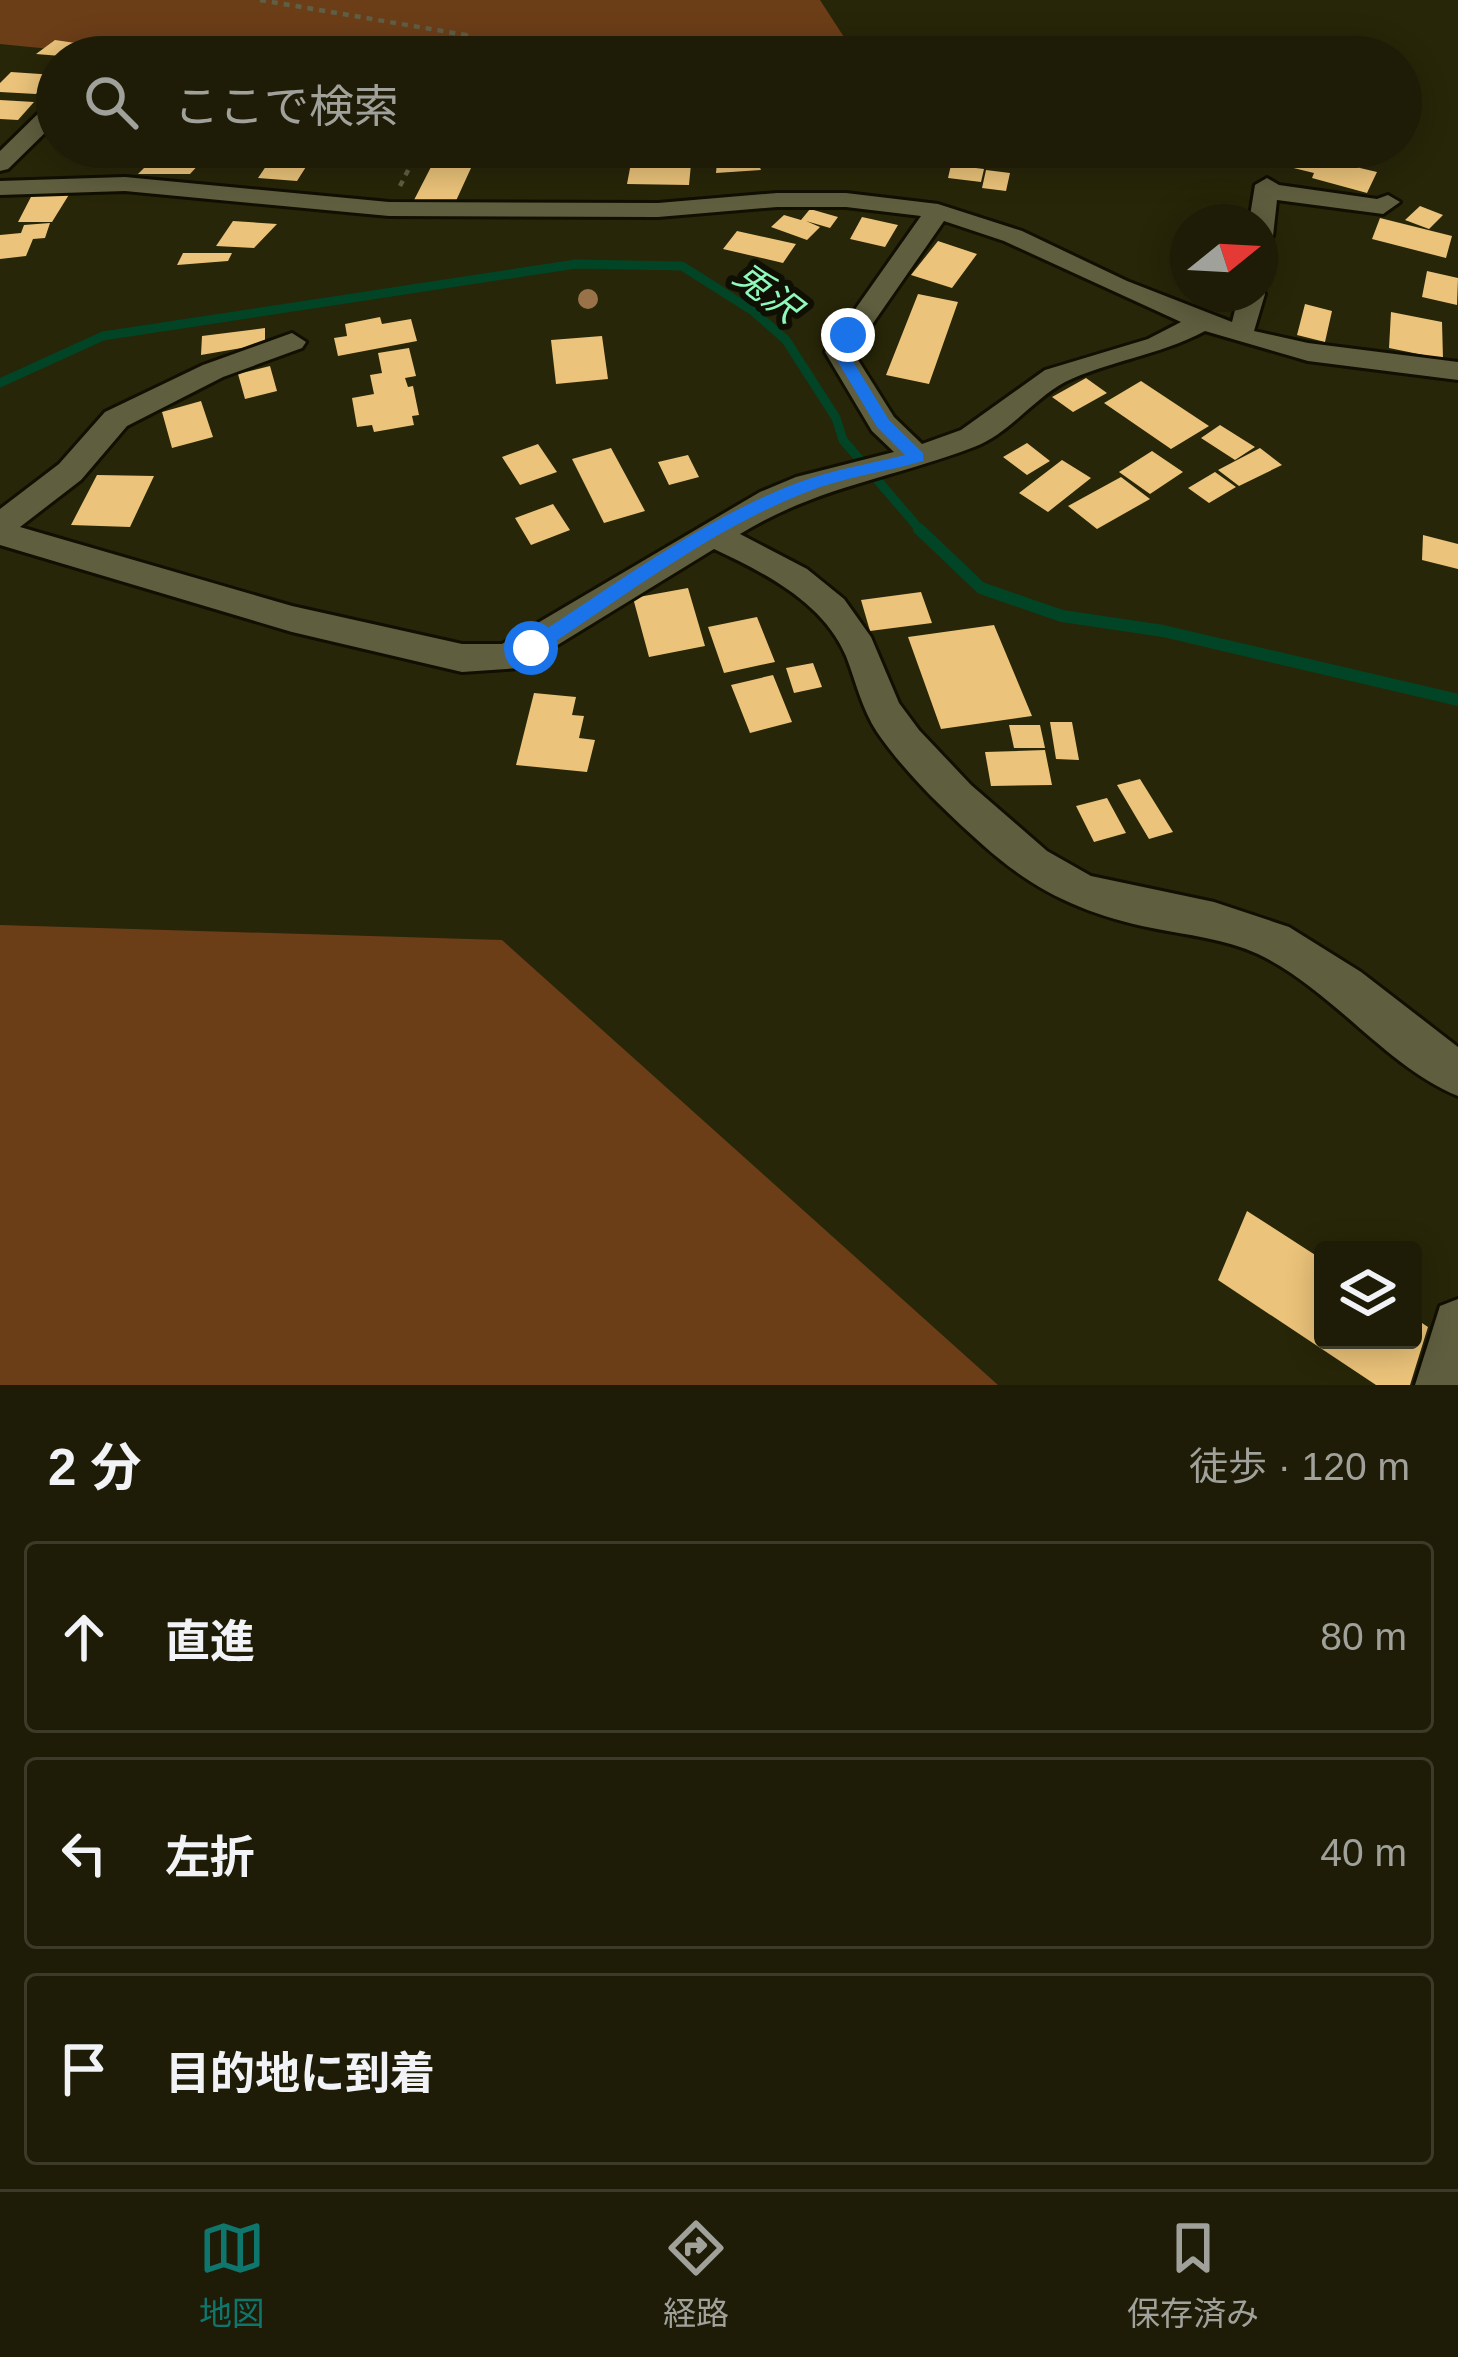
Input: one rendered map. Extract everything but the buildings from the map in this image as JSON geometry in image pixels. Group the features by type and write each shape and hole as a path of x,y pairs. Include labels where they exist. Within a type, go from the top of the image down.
{"street":[{"path":"0,164 36,129"},
{"path":"0,188 125,184 410,210 658,210 800,200 938,211 1013,236 1238,335 1308,352 1458,371"},
{"path":"1265,204 1267,188 1383,207 1388,202"},
{"path":"904,460 839,352 938,211"},
{"path":"1238,335 1249,312"},
{"path":"0,529 292,619 488,661 531,648 771,500 972,437 1055,376 1158,345 1201,322"},
{"path":"0,529 70,472 116,419 212,371 292,342"},
{"path":"710,534 775,566 842,616 887,716 900,734 1037,868 1086,892 1144,908 1211,916 1276,941 1352,992 1458,1074"},
{"path":"1442,1385 1458,1324"}],"path":[{"path":"260,0 464,36"}],"shaded area":[{"path":"0,0 820,0 843,36 36,36 36,48 0,44"},
{"path":"0,925 502,940 998,1385 0,1385"}],"waterway":[{"name":"兎沢","path":"0,383 103,336 576,264 682,266 753,311 786,340 836,418 843,440 921,531"},
{"name":"兎沢","path":"921,531 981,588 1062,616 1163,631 1458,700"}],"route":[{"path":"531,648 686,548 771,500 807,485 917,457 883,424 839,352 848,335"}]}
